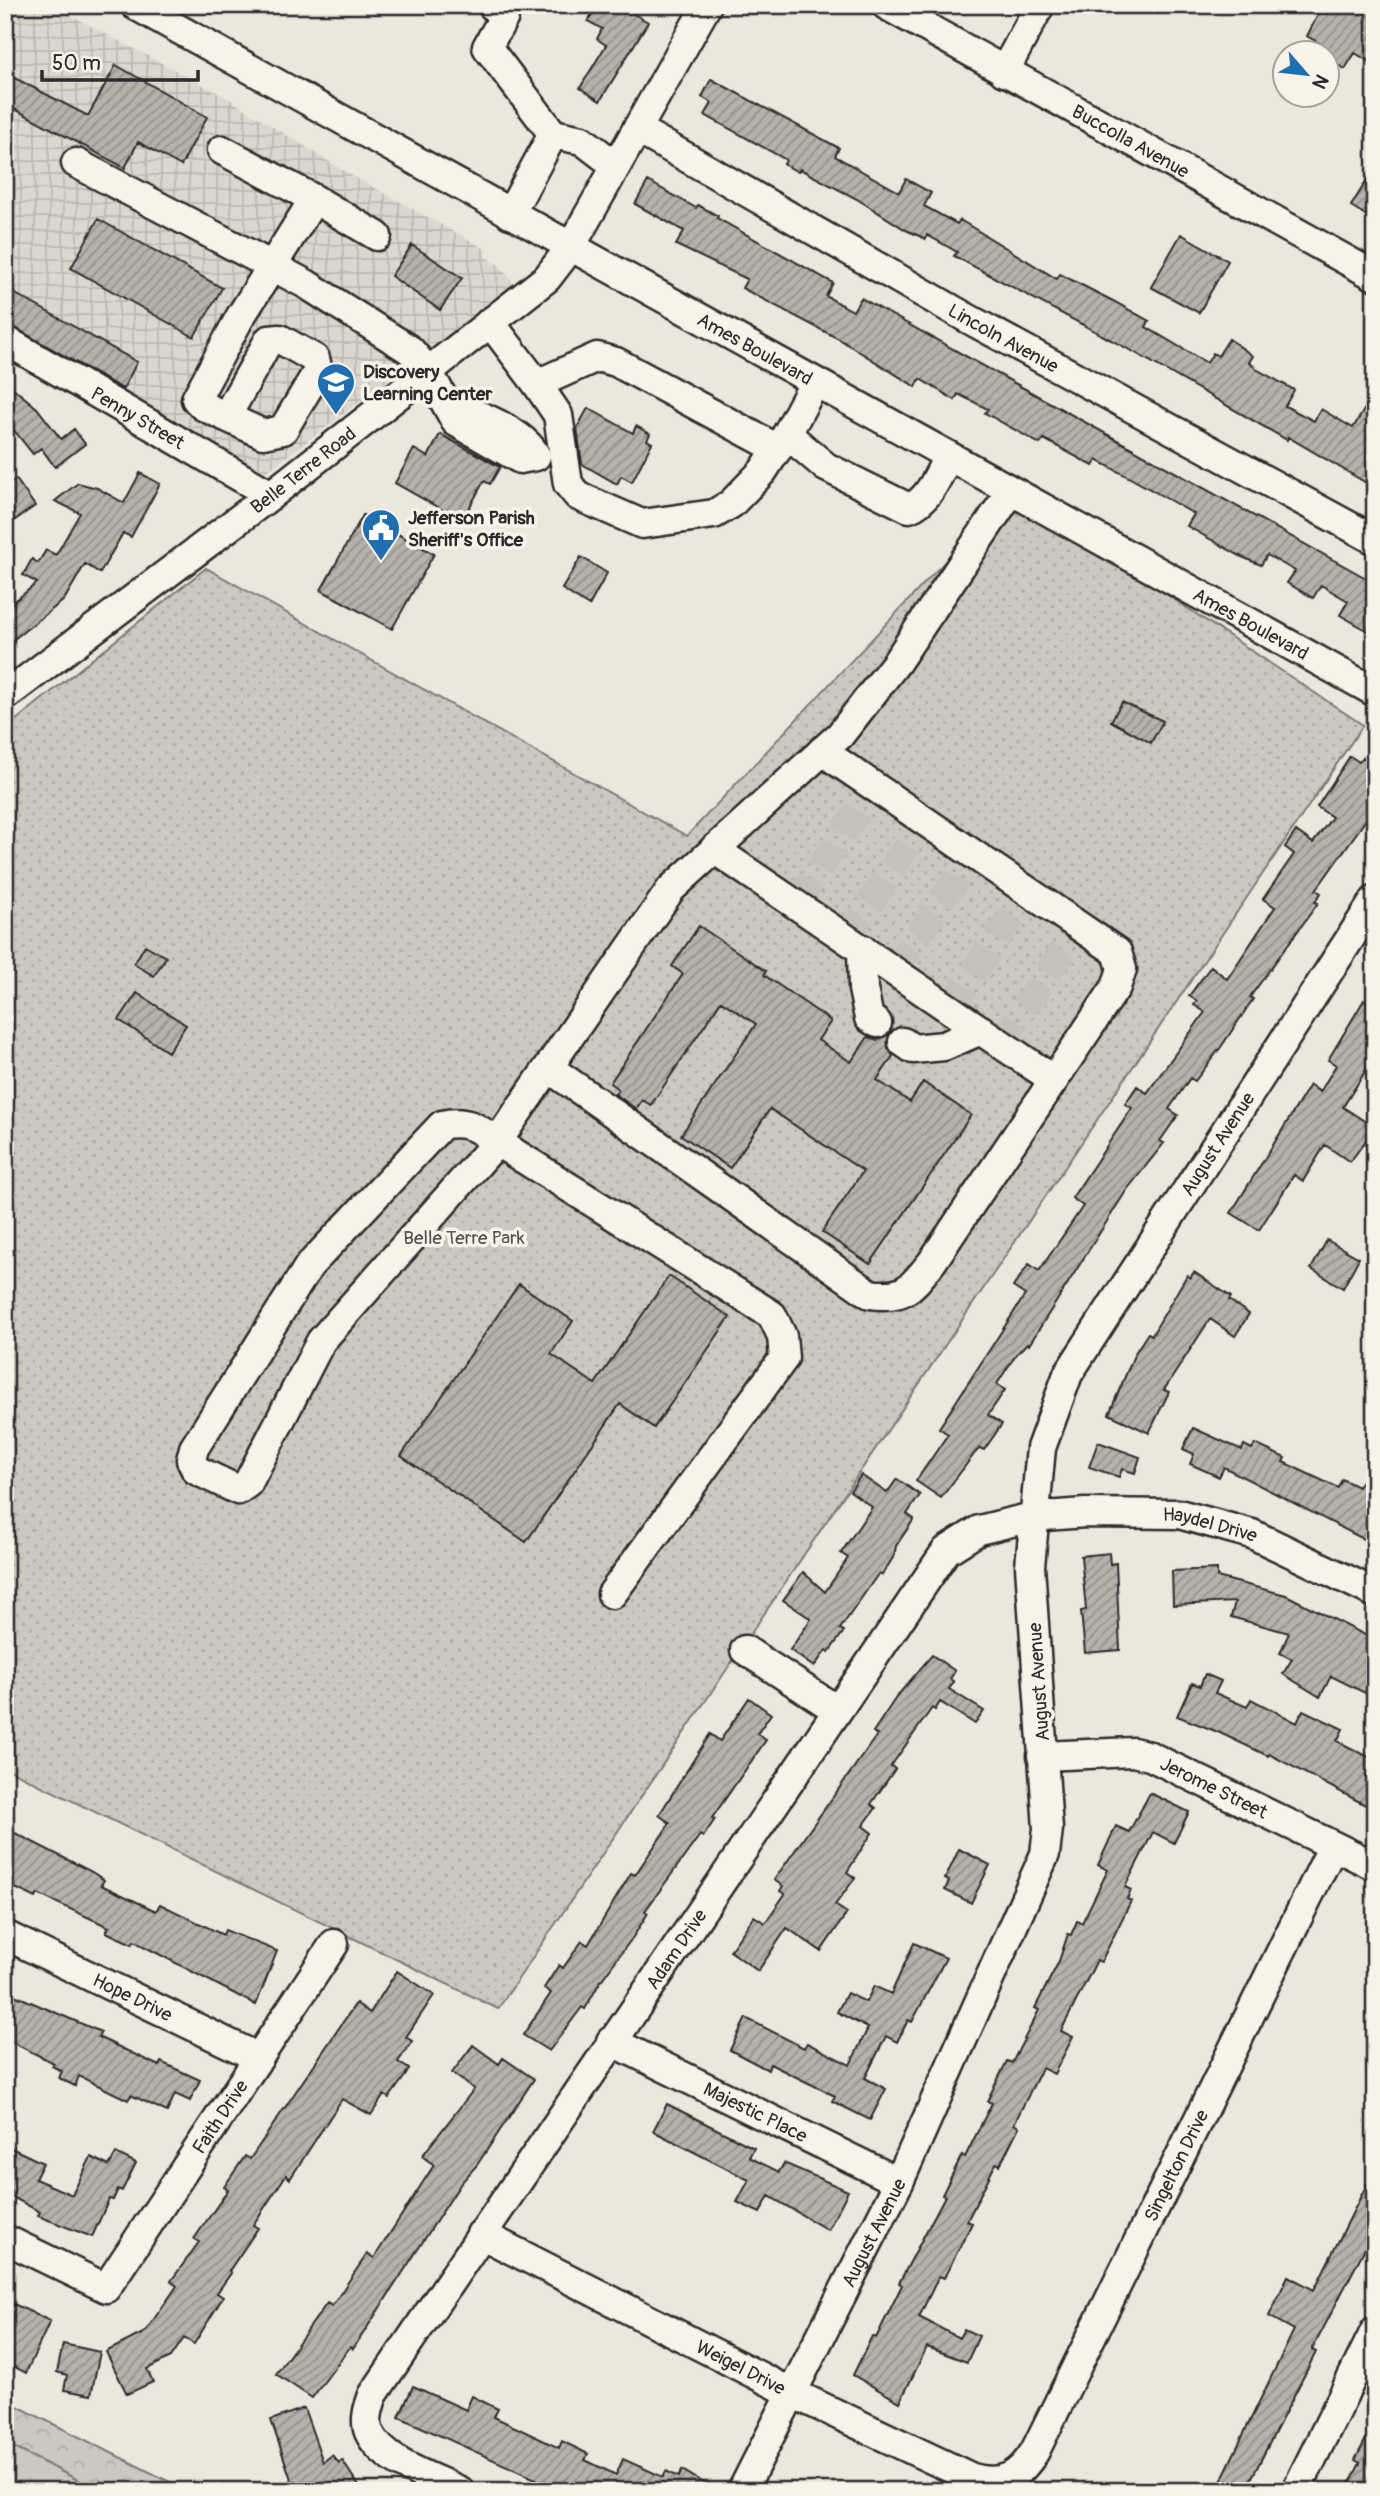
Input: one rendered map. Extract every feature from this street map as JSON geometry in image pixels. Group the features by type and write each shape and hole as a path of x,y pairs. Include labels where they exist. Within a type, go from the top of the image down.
{"street":[{"name":"Ames Boulevard","path":"135,5 1375,692"},
{"path":"492,5 504,18 487,47 552,134 582,140 616,166"},
{"name":"Belle Terre Road","path":"6,695 271,495 547,278 570,248 707,5"},
{"name":"Buccolla Avenue","path":"886,5 1375,276"},
{"path":"1004,72 1040,5"},
{"name":"Lincoln Avenue","path":"637,129 967,318 1375,540"},
{"path":"510,214 552,134"},
{"path":"222,150 377,236"},
{"path":"76,163 306,284 410,350 428,371 456,422 520,459 536,456 566,470"},
{"path":"226,417 203,406 196,399 314,199"},
{"path":"490,322 558,415 568,484 578,496 642,524 714,514 731,504 763,471 816,382"},
{"name":"Penny Street","path":"5,340 271,495"},
{"path":"537,384 597,357 616,362 782,441 826,467 909,508 918,505 929,492 948,456"},
{"path":"612,1594 784,1358 782,1336 772,1315 497,1142 476,1126 459,1121 442,1125 309,1266 194,1448 191,1460 196,1470 238,1490 248,1483 321,1341 497,1142 671,889 840,735 896,663 1011,491"},
{"path":"549,1068 870,1294 890,1297 909,1290 932,1262 1055,1080 1116,987 1122,970 1116,952 822,751"},
{"path":"714,849 1055,1080"},
{"name":"August Avenue","path":"743,2491 790,2392 899,2182 1045,1854 1048,1829 1030,1566 1032,1517 1041,1448 1068,1374 1375,900"},
{"path":"862,949 863,989 869,1018 877,1023"},
{"path":"903,1042 913,1049 944,1046 981,1030"},
{"name":"Haydel Drive","path":"1032,1517 1085,1513 1179,1514 1252,1534 1375,1593"},
{"name":"Adam Drive","path":"460,2491 396,2459 379,2446 368,2431 367,2415 373,2395 946,1551 979,1530 1032,1517"},
{"path":"745,1650 837,1710"},
{"name":"Jerome Street","path":"1042,1756 1133,1752 1150,1756 1375,1866"},
{"name":"Singelton Drive","path":"1009,2479 1026,2465 1035,2451 1333,1846"},
{"name":"Hope Drive","path":"5,1935 259,2059"},
{"name":"Faith Drive","path":"5,2239 106,2288 334,1944"},
{"name":"Majestic Place","path":"611,2041 899,2182"},
{"name":"Weigel Drive","path":"481,2234 790,2392 972,2478 992,2483 1009,2479"},
{"path":"1296,2491 1375,2331"}],"shaded area":[{"path":"5,5 51,5 224,96 344,171 487,250 484,256 499,265 511,280 511,289 266,472 5,326"}],"green space":[{"name":"Belle Terre Park","path":"1011,491 1363,725 498,2009 5,1768 5,729 206,568 687,836"},
{"path":"5,2400 188,2491 100,2491 5,2443"},
{"path":"5,2443 100,2491 5,2491"}],"building":[{"path":"597,5 618,5 648,22 600,101 580,88 606,45 597,39 602,29 588,21"},
{"path":"1323,5 1375,5 1375,65 1355,53 1345,69 1342,67 1342,38 1307,36"},
{"path":"116,65 207,117 181,166 138,142 125,168 5,104 5,73 88,116"},
{"path":"711,79 839,148 835,156 899,192 906,179 931,193 924,206 957,224 960,220 1057,279 1060,274 1113,301 1149,321 1146,327 1207,363 1213,353 1218,356 1229,339 1253,356 1249,362 1258,370 1294,390 1285,406 1314,421 1321,409 1353,428 1375,392 1375,488 1132,351 954,256 957,252 927,235 926,239 906,230 857,199 800,169 798,172 784,164 786,160 705,115 712,103 702,97"},
{"path":"1375,167 1375,221 1351,206"},
{"path":"648,181 696,208 698,205 718,216 717,218 833,283 826,296 853,311 861,298 1375,583 1375,635 1340,615 1348,601 1321,585 1313,598 1287,583 1295,571 1267,555 1261,565 1187,526 1194,514 1132,479 1097,460 1093,466 1044,439 1040,444 985,413 988,409 958,394 955,400 920,379 916,387 839,339 742,288 747,279 676,245 684,231 635,204"},
{"path":"98,219 222,288 194,337 71,268"},
{"path":"1181,234 1228,261 1199,313 1151,287"},
{"path":"412,245 462,278 440,310 391,276"},
{"path":"5,288 137,362 123,389 5,322"},
{"path":"13,388 37,408 61,439 74,429 85,444 55,467 41,448 33,454 5,419 5,398"},
{"path":"588,408 633,433 636,426 650,434 647,440 652,443 632,482 621,476 617,484 582,464 577,428"},
{"path":"440,434 500,467 490,484 484,481 462,521 395,483 414,449 428,457"},
{"path":"140,473 160,484 131,537 123,533 100,573 85,564 64,600 5,646 5,609 37,583 23,575 32,559 38,563 46,550 56,555 80,513 55,501 78,483 97,488 124,503"},
{"path":"16,479 35,506 5,527 5,486"},
{"path":"363,515 434,554 392,629 321,590"},
{"path":"581,557 607,573 589,606 562,589"},
{"path":"1122,702 1163,721 1151,743 1111,721"},
{"path":"1350,756 1359,762 1363,757 1375,765 1375,807 1316,890 1321,893 1315,902 1318,903 1250,997 1253,999 1221,1047 1195,1081 1190,1078 1169,1109 1178,1115 1160,1141 1164,1143 1126,1191 1029,1345 1027,1343 1015,1356 997,1384 1005,1390 988,1415 1002,1424 984,1450 980,1448 975,1453 941,1498 916,1481 948,1434 939,1428 1025,1295 1013,1287 1029,1264 1039,1271 1083,1206 1072,1198 1132,1108 1125,1104 1137,1086 1147,1093 1205,1012 1194,1005 1197,1001 1189,996 1211,966 1227,979 1275,907 1263,899 1294,854 1285,847 1296,831 1313,843 1332,817 1317,807"},
{"path":"699,926 766,971 764,975 831,1021 818,1040 851,1062 868,1037 877,1040 889,1034 888,1048 893,1056 877,1080 910,1102 923,1082 971,1115 870,1264 822,1232 863,1171 770,1109 730,1168 681,1135 756,1024 721,1001 651,1105 642,1100 636,1109 615,1094 618,1089 610,1083 683,974 672,966"},
{"path":"145,945 166,957 154,976 134,964"},
{"path":"137,993 186,1025 168,1052 119,1020"},
{"path":"1364,1000 1375,1007 1375,1056 1343,1107 1375,1128 1350,1162 1325,1145 1303,1181 1294,1175 1259,1230 1231,1213 1310,1085 1320,1092 1336,1065 1328,1060"},
{"path":"1327,1240 1359,1258 1343,1288 1311,1269"},
{"path":"1194,1272 1231,1297 1229,1300 1249,1314 1235,1336 1210,1319 1164,1390 1169,1392 1149,1433 1109,1414 1135,1353 1148,1333 1152,1335 1187,1275 1190,1278"},
{"path":"669,1276 730,1317 654,1428 620,1404 526,1542 401,1456 519,1284 573,1321 551,1354 595,1384"},
{"path":"1193,1428 1242,1450 1244,1445 1252,1449 1255,1444 1285,1458 1283,1462 1338,1488 1342,1479 1358,1487 1375,1459 1375,1545 1224,1467 1219,1477 1190,1464 1194,1454 1183,1449"},
{"path":"1098,1442 1140,1457 1135,1473 1122,1469 1119,1477 1089,1467"},
{"path":"861,1475 887,1493 897,1479 920,1495 907,1514 914,1519 896,1546 894,1556 840,1629 844,1631 829,1652 826,1650 814,1667 790,1650 811,1619 783,1600 803,1572 825,1592 848,1558 841,1553 872,1507 850,1491"},
{"path":"1109,1553 1110,1564 1116,1563 1120,1650 1085,1653 1081,1611 1086,1610 1081,1556"},
{"path":"1217,1569 1217,1577 1286,1595 1375,1640 1375,1698 1331,1676 1320,1697 1283,1674 1292,1659 1280,1653 1289,1633 1231,1617 1235,1602 1173,1605 1172,1571"},
{"path":"932,1655 955,1671 950,1679 954,1682 949,1689 984,1711 975,1724 940,1702 935,1710 932,1708 891,1766 895,1769 871,1804 876,1808 863,1826 872,1833 847,1872 855,1878 835,1905 847,1913 821,1951 787,1928 758,1971 730,1951 754,1916 765,1923 785,1894 780,1891 783,1886 774,1880 877,1735 873,1732 897,1696"},
{"path":"1205,1674 1221,1681 1215,1693 1247,1707 1251,1699 1297,1723 1303,1710 1343,1729 1337,1741 1375,1760 1375,1810 1269,1754 1268,1756 1177,1716 1192,1683 1200,1686"},
{"path":"749,1698 771,1714 757,1734 766,1740 712,1818 715,1819 703,1837 700,1835 645,1911 648,1913 600,1982 585,2009 582,2007 549,2051 523,2035 551,1993 544,1988 559,1965 563,1968 582,1941 588,1945 631,1873 635,1875 670,1823 659,1815 710,1734 720,1741"},
{"path":"1150,1793 1189,1812 1174,1843 1153,1832 1125,1887 1131,1890 1127,1899 1131,1901 1101,1962 1097,1960 1061,2031 1073,2037 1054,2074 1042,2068 1014,2124 1019,2127 1000,2165 996,2163 967,2221 972,2223 944,2278 939,2276 919,2317 959,2338 964,2329 979,2336 967,2362 927,2347 900,2402 853,2375 872,2336 876,2338 902,2285 899,2283 945,2196 942,2195 992,2103 987,2101 1007,2061 1012,2063 1039,2010 1035,2008 1059,1961 1068,1934 1071,1935 1077,1921 1082,1923 1108,1870 1098,1865 1116,1826 1129,1832"},
{"path":"5,1828 92,1872 104,1880 101,1885 156,1911 160,1904 223,1935 225,1930 277,1951 256,2005 134,1941 132,1944 106,1932 109,1927 38,1894 36,1898 5,1883"},
{"path":"959,1849 990,1865 971,1903 945,1890 949,1881 945,1879"},
{"path":"914,1943 946,1958 912,2022 908,2020 897,2042 886,2036 865,2078 886,2089 870,2120 832,2101 835,2096 770,2064 768,2070 730,2050 746,2018 804,2048 807,2043 850,2065 868,2028 837,2012 847,1993 866,2002 874,1986 891,1994"},
{"path":"397,1971 434,1995 406,2037 412,2041 398,2062 409,2069 405,2076 389,2098 384,2095 371,2115 342,2099 290,2179 286,2175 253,2225 258,2228 229,2271 231,2273 217,2293 223,2297 194,2344 184,2338 171,2357 147,2369 153,2382 127,2394 106,2352 145,2332 177,2286 171,2281 199,2242 194,2239 228,2190 224,2187 245,2156 250,2159 356,2003 370,2013"},
{"path":"5,1991 101,2032 98,2037 159,2066 161,2062 200,2080 190,2101 175,2094 167,2112 131,2095 128,2100 79,2076 75,2086 59,2078 62,2071 52,2066 54,2063 5,2039"},
{"path":"473,2045 499,2064 503,2058 534,2079 477,2165 461,2183 353,2349 350,2347 312,2398 276,2374 327,2303 332,2306 367,2254 374,2258 434,2165 422,2156 474,2089 452,2073"},
{"path":"667,2104 754,2148 749,2157 779,2172 784,2163 848,2191 828,2230 769,2196 760,2213 737,2202 749,2180 653,2131"},
{"path":"5,2145 43,2163 35,2179 72,2195 91,2157 109,2166 116,2153 136,2163 122,2191 118,2189 113,2200 109,2199 92,2237 38,2216 40,2212 5,2193"},
{"path":"1375,2168 1375,2229 1312,2350 1316,2352 1245,2491 1216,2491 1294,2330 1269,2316 1288,2276 1314,2290"},
{"path":"5,2300 50,2321 26,2373 5,2362"},
{"path":"63,2344 100,2352 91,2395 64,2390 67,2375 57,2372"},
{"path":"413,2386 466,2410 472,2396 498,2409 494,2417 559,2448 562,2441 588,2454 585,2460 616,2475 623,2459 663,2477 666,2471 679,2477 682,2470 717,2491 562,2491 399,2417"},
{"path":"304,2408 323,2462 332,2455 339,2463 342,2460 362,2491 295,2491 271,2420"},
{"path":"1375,2422 1375,2491 1346,2491 1360,2463 1355,2460"}],"tunnel":[{"path":"796,904 875,785"},
{"path":"846,939 925,819"},
{"path":"894,970 974,853"},
{"path":"949,1008 1029,891"},
{"path":"1001,1043 1079,926"}],"place":[{"name":"Discovery Learning Center","path":"336,416"},
{"name":"Jefferson Parish Sheriff's Office","path":"381,562"}]}
